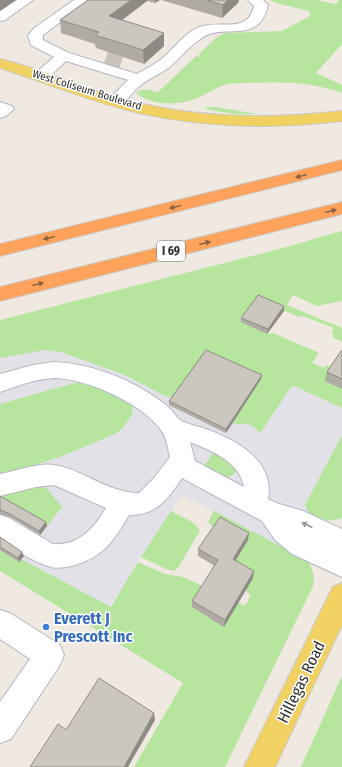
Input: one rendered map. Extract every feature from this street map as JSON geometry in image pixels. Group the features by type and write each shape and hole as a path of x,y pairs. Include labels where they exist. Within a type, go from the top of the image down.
{"highway":[{"path":"0,250 342,165"},
{"name":"I 69","path":"0,294 342,208"}],"main road":[{"name":"West Coliseum Boulevard","path":"0,63 116,101 156,111 221,119 285,121 342,116"},
{"name":"Hillegas Road","path":"259,767 342,596"}],"lane":[{"path":"0,17 26,0"},
{"path":"83,0 35,36 36,42 71,58 134,78"},
{"path":"116,101 134,78 157,70 198,34 205,30 215,28 236,29 251,24 260,14 261,5 255,0"},
{"path":"40,76 71,58 106,58"},
{"path":"121,63 131,67 134,78"},
{"path":"0,107 6,109 0,113"},
{"path":"0,383 54,370 82,374 114,384 144,401 159,412 172,427 185,467 201,477 263,509 294,519 342,542"},
{"path":"172,427 195,426 235,453 247,463 253,474 263,509 283,533 291,539 342,565"},
{"path":"0,485 52,474 64,477 128,505 148,501 158,491 182,459"},
{"path":"0,526 49,555 62,557 79,553 94,545 103,535 123,504"},
{"path":"0,623 50,654 4,713"}],"shaded area":[{"path":"201,344 342,408 342,487 303,559 182,495 109,609 0,571 0,345"}],"green space":[{"path":"269,0 316,0 336,4 339,0 342,0 342,44 316,73 342,85 342,93 308,84 273,82 228,84 190,101 174,103 150,100 136,93 141,90 158,92 196,56 199,57 200,55 198,55 218,36 225,33 282,31 310,16 309,11"},
{"path":"208,107 257,114 235,114 204,109"},
{"path":"342,231 342,301 317,306 293,295 287,305 342,328 342,342 334,338 332,332 334,328 303,316 299,317 258,300 267,334 273,333 319,353 312,363 324,368 326,365 333,368 342,389 342,408 294,386 291,387 261,432 257,431 249,424 236,424 225,421 175,397 165,396 125,375 61,352 45,350 0,358 0,320 276,250"},
{"path":"83,382 125,397 132,406 133,413 123,428 115,434 62,456 0,477 0,404"},
{"path":"342,435 342,518 325,520 315,518 307,511 305,505"},
{"path":"213,453 221,453 239,468 229,477 224,477 214,473 205,465"},
{"path":"40,484 47,489 62,507 47,526 0,499 0,491"},
{"path":"171,511 192,522 200,530 178,568 173,571 141,557"},
{"path":"214,511 308,561 313,572 314,584 225,767 134,767 183,683 0,571 0,550 19,562 21,559 111,607 138,562 165,574 183,577 245,606 251,595 239,583 221,537 216,529 208,522"},
{"path":"342,676 342,767 301,767"}],"building":[{"path":"88,0 131,0 109,16 164,33 143,50 95,35 99,32 60,20"},
{"path":"207,0 228,0 223,5"},
{"path":"258,295 284,306 268,329 241,318"},
{"path":"206,350 262,375 226,429 169,401"},
{"path":"342,351 342,379 327,372"},
{"path":"0,496 46,522 39,531 0,510"},
{"path":"220,517 249,533 233,559 254,571 225,620 192,601 218,560 198,549"},
{"path":"0,537 22,552 18,558 0,547"},
{"path":"99,678 154,713 124,767 30,767 58,724 66,730"}],"tunnel":[{"path":"106,58 121,63"}],"place":[{"name":"Everett J Prescott Inc","path":"46,627"}]}
